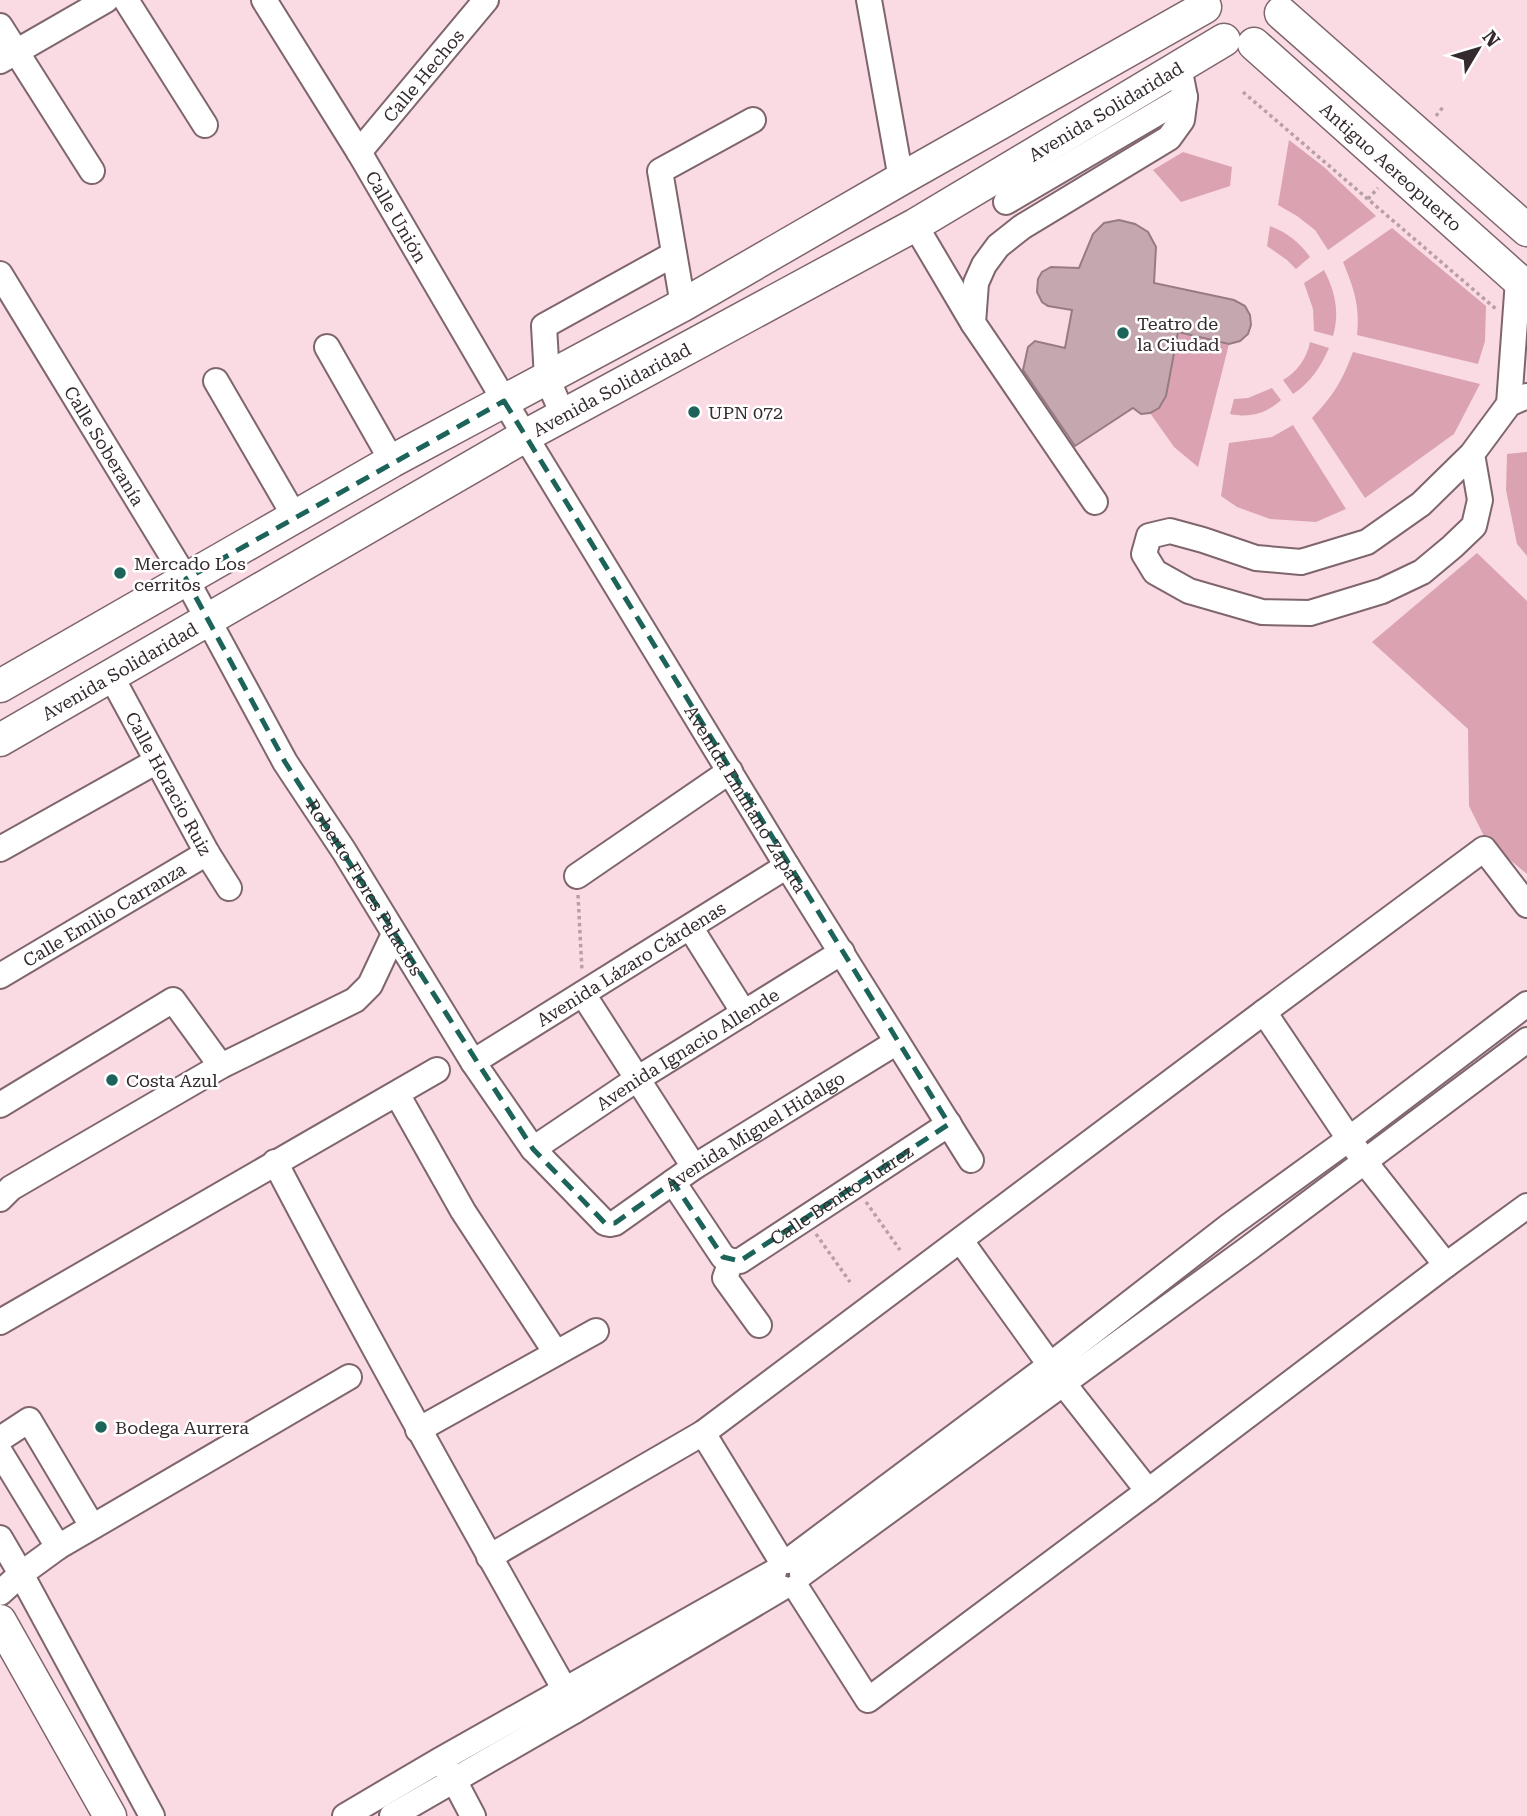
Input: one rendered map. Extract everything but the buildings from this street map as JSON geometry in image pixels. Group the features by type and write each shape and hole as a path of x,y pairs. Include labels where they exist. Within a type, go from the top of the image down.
{"main road":[{"path":"0,686 392,461 683,305 1206,4"},
{"name":"Antiguo Aereopuerto","path":"1206,4 1208,20 1214,32 1239,42 1522,284"},
{"path":"1281,7 1527,230"},
{"name":"Avenida Solidaridad","path":"0,740 525,436 915,225 999,190 1182,82 1239,42 1264,40 1278,24 1281,7"},
{"path":"856,205 879,244"},
{"path":"4,1638 62,1731 110,1816"}],"street":[{"path":"8,56 106,0"},
{"path":"126,0 205,125"},
{"name":"Calle Unión","path":"264,0 359,152 525,436"},
{"name":"Calle Hechos","path":"359,152 486,0"},
{"path":"869,0 901,179"},
{"path":"0,26 8,56 92,171"},
{"path":"974,323 976,284 984,265 998,246 1022,228 1169,138 1182,120 1182,82"},
{"path":"683,305 660,171 753,120"},
{"path":"999,190 1022,228"},
{"path":"915,225 974,323 1095,502"},
{"path":"563,415 547,378 544,326 674,254"},
{"name":"Calle Soberanía","path":"0,274 208,619"},
{"path":"1472,454 1480,500 1474,526 1422,572 1382,591 1310,613 1262,612 1189,591 1155,572 1144,554 1149,536 1170,531 1256,558 1301,562 1367,542 1421,504 1472,454 1518,400 1515,326 1522,284"},
{"path":"327,346 392,461"},
{"path":"216,382 295,517"},
{"name":"Avenida Emiliano Zapata","path":"525,436 971,1160"},
{"name":"Roberto Flores Palacios","path":"208,619 285,762 344,851 473,1062 533,1149"},
{"name":"Calle Horacio Ruiz","path":"111,676 207,853 229,888"},
{"path":"0,849 157,761"},
{"path":"578,876 730,771"},
{"path":"489,1557 703,1433 1484,849 1527,905"},
{"name":"Calle Emilio Carranza","path":"0,976 207,853"},
{"name":"Avenida Lázaro Cárdenas","path":"473,1062 788,866"},
{"path":"690,927 744,1013"},
{"path":"4,1186 221,1066 355,1000 370,985 394,934"},
{"name":"Avenida Ignacio Allende","path":"533,1149 637,1079 842,952"},
{"path":"583,994 694,1167"},
{"path":"0,1105 173,1000 221,1066"},
{"path":"1057,1374 1229,1226 1527,1004"},
{"path":"1264,1012 1364,1161 1446,1265"},
{"path":"345,1816 447,1770 787,1574 1057,1374 1364,1161 1527,1040"},
{"name":"Avenida Miguel Hidalgo","path":"533,1149 605,1223 615,1223 694,1167 897,1042"},
{"path":"0,1322 437,1070"},
{"path":"397,1094 463,1211 556,1353"},
{"name":"Calle Benito Juárez","path":"731,1261 740,1261 949,1124"},
{"path":"275,1162 356,1318 570,1701"},
{"path":"673,1182 723,1256 731,1261 725,1278 759,1325"},
{"path":"703,1433 787,1574 869,1700 1527,1206"},
{"path":"961,1241 1057,1374 1148,1491"},
{"path":"418,1430 596,1331"},
{"path":"0,1593 58,1547 349,1377"},
{"path":"0,1438 29,1420 92,1526"},
{"path":"0,1452 58,1547"},
{"path":"0,1538 152,1816"},
{"path":"62,1731 96,1712"},
{"path":"392,1816 447,1770"},
{"path":"447,1770 473,1816"}],"path":[{"path":"1242,92 1515,326"},
{"path":"578,876 583,994"},
{"path":"855,1186 901,1250"},
{"path":"805,1219 850,1282"}],"highlighted area":[{"path":"504,401 949,1124 740,1261 723,1257 673,1182 615,1223 605,1223 533,1149 285,762 186,579"}],"shaded area":[{"path":"1289,140 1324,167 1376,216 1328,250 1315,230 1278,205"},
{"path":"1183,152 1232,167 1230,186 1181,202 1153,170"},
{"path":"1270,226 1293,238 1310,257 1296,269 1267,246"},
{"path":"1392,228 1486,306 1485,341 1478,364 1357,335 1355,297 1343,262"},
{"path":"1324,270 1335,302 1333,336 1314,331 1313,309 1304,283"},
{"path":"1178,332 1229,344 1198,467 1174,447 1150,413 1159,408 1166,396"},
{"path":"1310,342 1329,348 1314,374 1293,394 1283,380 1301,364"},
{"path":"1353,352 1480,384 1454,434 1365,498 1312,418 1337,387"},
{"path":"1272,388 1281,400 1270,409 1251,415 1230,414 1234,399 1248,398"},
{"path":"1293,425 1346,509 1316,522 1270,519 1237,507 1221,496 1229,443 1272,437"},
{"path":"1527,452 1527,556 1517,544 1506,490 1507,454"},
{"path":"1477,553 1527,601 1527,874 1486,840 1469,806 1468,729 1372,642"}],"place":[{"name":"Teatro de la Ciudad","path":"1123,333"},
{"name":"UPN 072","path":"694,412"},
{"name":"Mercado Los cerritos","path":"120,573"},
{"name":"Costa Azul","path":"112,1080"},
{"name":"Bodega Aurrera","path":"101,1427"}]}
